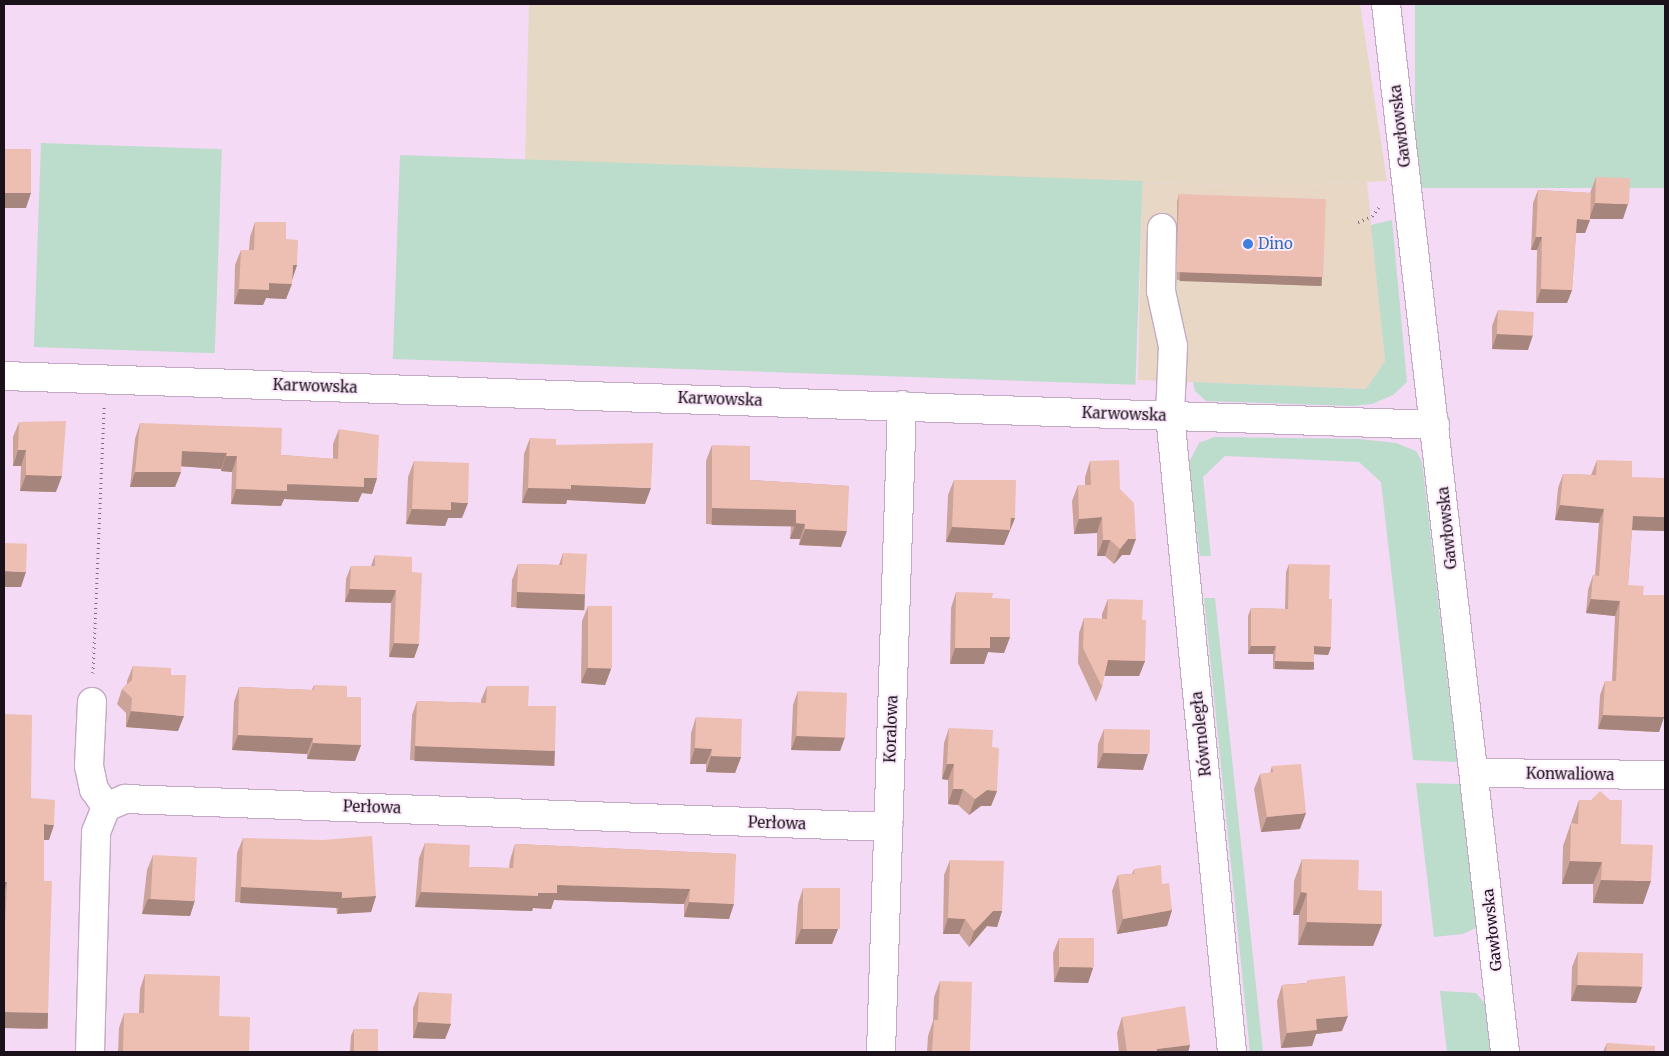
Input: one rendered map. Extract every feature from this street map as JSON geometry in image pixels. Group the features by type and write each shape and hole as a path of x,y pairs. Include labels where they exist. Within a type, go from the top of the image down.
{"street":[{"name":"Gawłowska","path":"1386,4 1475,773 1505,1052"},
{"name":"Równoległa","path":"1162,228 1161,291 1173,346 1170,416 1232,1052"},
{"name":"Karwowska","path":"4,376 902,405 1435,425"},
{"name":"Koralowa","path":"882,1052 902,405"},
{"path":"90,1052 95,843 98,822 106,807 94,789 88,766 92,702"},
{"name":"Konwaliowa","path":"1475,773 1665,775"},
{"name":"Perłowa","path":"106,807 126,799 140,798 888,827"}],"path":[{"path":"1358,222 1372,216 1384,200"},
{"path":"92,702 105,379"}],"shaded area":[{"path":"529,4 1360,4 1387,181 1280,186 1142,183 525,162"},
{"path":"1367,182 1385,361 1366,389 1138,380 1142,183 1280,186"}],"green space":[{"path":"1415,4 1665,4 1665,188 1415,188"},
{"path":"41,143 222,149 215,353 34,347"},
{"path":"400,155 1143,181 1135,385 393,359"},
{"path":"1392,220 1407,382 1393,395 1372,404 1352,406 1206,401 1195,391 1193,382 1366,389 1385,361 1371,225"},
{"path":"1214,437 1359,439 1396,443 1416,451 1422,462 1457,762 1413,760 1381,482 1359,462 1225,456 1203,477 1211,556 1200,556 1188,464 1199,443"},
{"path":"1204,598 1215,598 1263,1052 1250,1052"},
{"path":"1416,783 1460,784 1476,928 1463,934 1434,937"},
{"path":"1440,991 1476,993 1490,1010 1492,1052 1447,1052"}],"building":[{"path":"4,149 31,149 31,193 4,193"},
{"path":"1596,177 1630,178 1629,204 1595,203"},
{"path":"1538,190 1591,193 1590,220 1577,219 1572,290 1541,289 1542,237 1536,237"},
{"name":"Dino","path":"1179,194 1326,199 1323,277 1176,272"},
{"path":"255,222 286,222 286,239 298,240 297,265 293,265 292,284 269,283 269,290 239,289 241,250 254,250"},
{"path":"1498,310 1534,312 1533,336 1497,334"},
{"path":"66,421 62,476 26,475 26,450 18,450 19,422"},
{"path":"140,423 282,428 281,455 338,459 339,429 379,435 377,478 364,478 364,487 287,484 287,491 236,489 237,456 226,456 227,453 182,451 181,472 135,472"},
{"path":"530,438 556,439 556,445 653,443 651,488 571,485 571,489 528,488"},
{"path":"712,445 750,446 750,480 849,486 847,531 805,529 805,524 796,523 796,510 712,508"},
{"path":"1119,460 1120,489 1134,503 1136,539 1128,539 1120,549 1110,540 1103,540 1102,517 1079,519 1078,485 1091,485 1090,461"},
{"path":"1597,460 1632,461 1632,477 1665,478 1665,517 1633,516 1628,585 1644,586 1643,595 1665,595 1664,717 1603,715 1605,681 1616,681 1620,601 1591,599 1593,575 1599,576 1604,509 1560,505 1563,474 1596,475"},
{"path":"414,461 469,463 468,503 451,502 451,510 412,509"},
{"path":"954,480 1016,480 1015,518 1011,518 1010,530 952,527"},
{"path":"4,543 27,544 26,572 4,571"},
{"path":"563,553 587,554 585,594 517,592 518,564 562,565"},
{"path":"375,555 412,557 412,572 422,573 419,644 394,643 396,590 350,589 351,566 375,566"},
{"path":"1289,564 1330,565 1329,599 1332,599 1331,647 1314,646 1314,662 1275,661 1276,646 1251,646 1251,608 1288,609"},
{"path":"956,592 993,593 992,598 1010,599 1010,637 990,637 990,648 955,648"},
{"path":"1108,599 1143,600 1142,620 1146,620 1145,661 1108,660 1102,687 1083,648 1084,618 1107,619"},
{"path":"588,606 612,606 612,668 588,668"},
{"path":"133,666 171,668 171,675 186,675 184,716 131,711 132,698 122,689 132,680"},
{"path":"314,685 347,686 347,697 361,697 361,745 313,743 313,738 238,735 239,687 314,690"},
{"path":"487,686 529,686 528,706 556,706 555,751 415,746 417,701 486,703"},
{"path":"798,691 847,693 845,738 796,736"},
{"path":"4,714 32,715 31,798 55,800 54,825 44,824 44,881 52,881 48,1013 4,1012 4,945 7,882 4,882"},
{"path":"696,717 742,719 741,757 711,756 712,749 695,748"},
{"path":"949,728 993,730 992,747 999,748 997,791 987,790 975,799 963,789 953,789 954,764 947,764"},
{"path":"1104,729 1150,730 1150,754 1104,753"},
{"path":"1301,764 1306,813 1267,817 1260,774 1273,772 1272,766"},
{"path":"1600,791 1610,800 1622,800 1621,844 1653,845 1651,881 1601,880 1602,862 1570,861 1571,823 1578,824 1579,800 1591,800"},
{"path":"372,836 376,896 342,898 342,892 241,887 243,838 323,840"},
{"path":"425,843 470,845 469,867 513,868 515,844 736,854 734,904 689,902 690,889 557,885 557,893 538,893 538,896 421,892"},
{"path":"153,855 197,857 195,901 151,899"},
{"path":"1302,859 1359,860 1358,890 1382,891 1382,924 1307,922 1307,893 1301,892"},
{"path":"950,860 1004,861 1002,911 993,911 974,931 965,919 948,918"},
{"path":"1161,865 1162,884 1169,883 1172,910 1123,919 1118,875 1134,874 1134,869"},
{"path":"803,888 840,888 840,929 803,929"},
{"path":"1059,938 1094,938 1094,967 1059,967"},
{"path":"1578,952 1643,953 1642,986 1577,985"},
{"path":"145,974 220,976 219,1016 250,1017 249,1052 123,1052 124,1013 144,1013"},
{"path":"1345,976 1348,1016 1316,1019 1317,1030 1287,1033 1282,985 1308,983 1308,980"},
{"path":"940,981 972,982 970,1052 932,1052 934,1020 938,1020"},
{"path":"419,992 452,994 450,1024 417,1022"},
{"path":"1185,1006 1190,1045 1157,1049 1157,1052 1127,1052 1122,1017"},
{"path":"354,1029 378,1029 378,1052 354,1052"},
{"path":"1607,1043 1655,1046 1655,1052 1606,1052"}],"place":[{"name":"Dino","path":"1248,244"}]}
